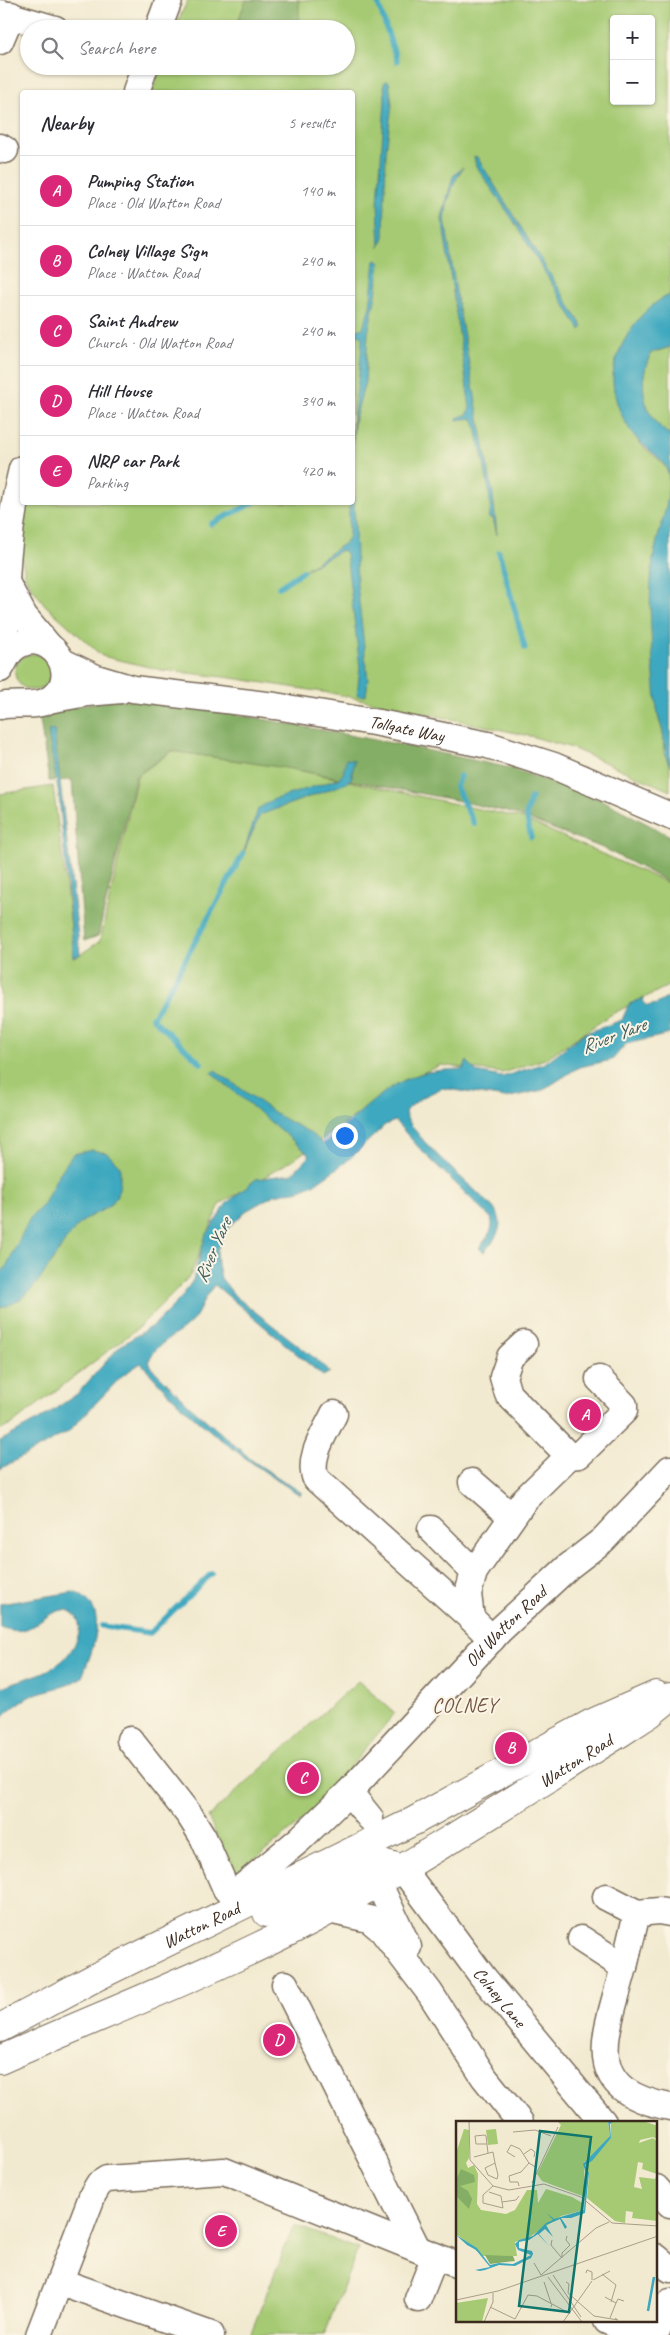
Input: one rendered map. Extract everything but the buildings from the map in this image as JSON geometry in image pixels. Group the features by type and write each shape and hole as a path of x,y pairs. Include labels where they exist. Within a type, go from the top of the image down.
{"main road":[{"name":"Watton Road","path":"0,2029 96,1977 404,1826 584,1727 631,1704 670,1691"},
{"name":"Watton Road","path":"0,2060 255,1948 330,1910 388,1871 620,1733 649,1714 670,1697"},
{"name":"Watton Road","path":"388,1871 390,1847 404,1826"},
{"name":"Watton Road","path":"0,2029 193,1947 351,1872 388,1871"}],"street":[{"path":"161,20 169,0"},
{"path":"0,41 6,14 26,20"},
{"path":"137,90 142,75"},
{"path":"6,581 24,616 55,653 64,673 62,684 56,693 24,703 8,689 3,677 4,611 9,527 7,498 20,473"},
{"path":"3,663 22,644 32,642 55,653"},
{"name":"Tollgate Way","path":"55,653 96,678 133,689 275,706 379,723 488,745 554,766 670,816"},
{"name":"Tollgate Way","path":"24,703 87,693 133,689"},
{"path":"524,1344 510,1356 503,1377 508,1394 569,1456"},
{"path":"471,1618 468,1594 474,1572 511,1516 526,1498 569,1456 579,1455 624,1411 624,1405 599,1379"},
{"path":"334,1414 314,1459 313,1472 316,1479 492,1639"},
{"name":"Old Watton Road","path":"130,1740 190,1816 203,1837 226,1890 231,1894 299,1840 348,1792 492,1639 568,1566 603,1540 670,1469"},
{"path":"472,1482 511,1516"},
{"path":"431,1529 474,1572"},
{"path":"348,1792 370,1818"},
{"path":"388,1871 430,1993"},
{"name":"Colney Lane","path":"388,1871 484,1977 602,2121"},
{"path":"606,1897 637,1912 659,1911 670,1913"},
{"path":"330,1910 369,1919 382,1930 430,1993 484,2077 519,2121"},
{"path":"637,1912 604,2044 606,2067 618,2086 635,2096 670,2107"},
{"path":"581,1938 624,1967"},
{"path":"285,1984 437,2256"},
{"path":"39,2335 61,2282 93,2194 99,2184 107,2179 148,2175 224,2172 437,2256"},
{"path":"658,2190 670,2204"},
{"path":"418,2299 437,2256"},
{"path":"658,2259 670,2269"},
{"path":"61,2282 211,2335"},
{"path":"655,2335 670,2302"},
{"path":"610,2322 642,2335"}],"green space":[{"path":"188,0 670,0 670,295 647,311 627,336 615,365 613,379 615,393 633,432 643,447 663,464 669,476 658,716 663,733 664,753 670,766 670,791 572,748 530,736 336,694 232,678 162,670 102,656 45,605 26,579 20,550 25,505 355,505 355,90 153,90 158,75 355,75 355,20 178,20"},
{"path":"246,0 299,0 298,20 238,20"},
{"path":"670,347 670,435 653,418 644,398 643,387 644,375 651,353"},
{"path":"33,654 40,655 46,659 50,665 50,679 46,685 40,689 33,690 26,689 20,685 16,679 15,672 16,665 20,659 26,655"},
{"path":"114,699 181,704 402,745 510,768 602,800 670,836 670,883 605,849 512,813 455,800 286,768 171,751 136,776 98,936 84,941 72,780 49,781 39,713"},
{"path":"172,751 288,768 521,818 670,884 670,985 612,1014 545,1059 502,1073 441,1065 404,1081 294,1159 220,1204 190,1276 138,1328 11,1425 0,1430 0,794 53,786 75,958 100,941 137,776"},
{"path":"358,1681 395,1713 313,1812 235,1876 208,1817"},
{"path":"294,2225 358,2249 324,2335 250,2335"}],"water":[{"path":"386,81 389,82 392,104 386,151 384,237 380,247 378,203 385,100 384,83"},
{"path":"474,156 477,157 583,327 580,330 513,220 476,166"},
{"path":"463,167 454,183 445,219 457,298 493,495 497,535 493,518 489,518 490,499 475,422 472,418 457,420 457,418 468,414 470,408 442,218 453,176"},
{"path":"377,260 380,263 368,333 365,382 355,418 362,337 355,330 363,328 370,306 375,261"},
{"path":"670,295 670,347 651,353 644,375 643,387 648,408 653,418 670,435 670,766 656,703 650,600 653,560 667,499 669,478 662,462 639,441 623,417 615,397 613,377 617,357 627,335 650,307"},
{"path":"349,505 354,505 357,585 368,680 366,696 357,695 360,667 346,553 342,550 303,571 345,543 349,536"},
{"path":"54,730 80,954 74,958 59,796 48,731"},
{"path":"346,759 354,760 352,777 347,783 260,815 243,854 258,809 272,800 338,779 343,774"},
{"name":"River Yare","path":"670,996 670,1034 626,1044 612,1060 579,1067 543,1090 505,1098 442,1088 421,1098 405,1111 415,1130 425,1142 496,1211 500,1223 498,1232 484,1252 479,1248 491,1230 491,1218 421,1150 395,1121 385,1125 346,1162 316,1183 300,1190 274,1195 246,1211 224,1232 217,1251 221,1278 235,1296 330,1372 323,1376 215,1285 208,1293 197,1315 189,1325 157,1348 149,1361 152,1368 192,1408 253,1461 302,1493 300,1495 215,1435 176,1401 141,1363 123,1375 68,1432 0,1469 0,1441 42,1418 77,1394 120,1346 155,1324 181,1298 193,1280 205,1237 227,1203 256,1179 292,1174 310,1155 212,1073 215,1070 279,1116 307,1131 324,1144 378,1097 402,1081 432,1071 463,1069 467,1061 476,1072 502,1077 545,1063 583,1034 622,1020 629,1004 644,998 643,1002 647,1006 657,1004"},
{"path":"92,1150 107,1153 120,1166 116,1197 109,1206 80,1224 26,1295 14,1303 0,1308 0,1274 6,1267 30,1218 44,1204 57,1177 73,1154"},
{"path":"73,1592 85,1598 92,1607 96,1617 94,1642 82,1677 70,1684 31,1696 0,1719 0,1688 40,1674 58,1664 72,1649 77,1639 79,1628 78,1620 73,1613 67,1610 53,1613 23,1630 3,1628 0,1627 0,1604"}],"waterway":[{"path":"377,0 397,61"},
{"path":"211,524 249,505"},
{"path":"499,552 525,648"},
{"path":"279,587 303,571"},
{"path":"460,776 456,787 474,824"},
{"path":"531,798 526,815 531,837"},
{"path":"166,995 243,854"},
{"path":"164,998 152,1018 201,1063"},
{"path":"102,1626 150,1633 211,1574"}],"place":[{"name":"Pumping Station","path":"585,1415"},
{"name":"Colney Village Sign","path":"511,1748"},
{"name":"Saint Andrew","path":"303,1778"},
{"name":"Hill House","path":"279,2040"},
{"name":"NRP car Park","path":"221,2231"}],"district":[{"name":"COLNEY","path":"465,1705"}]}
